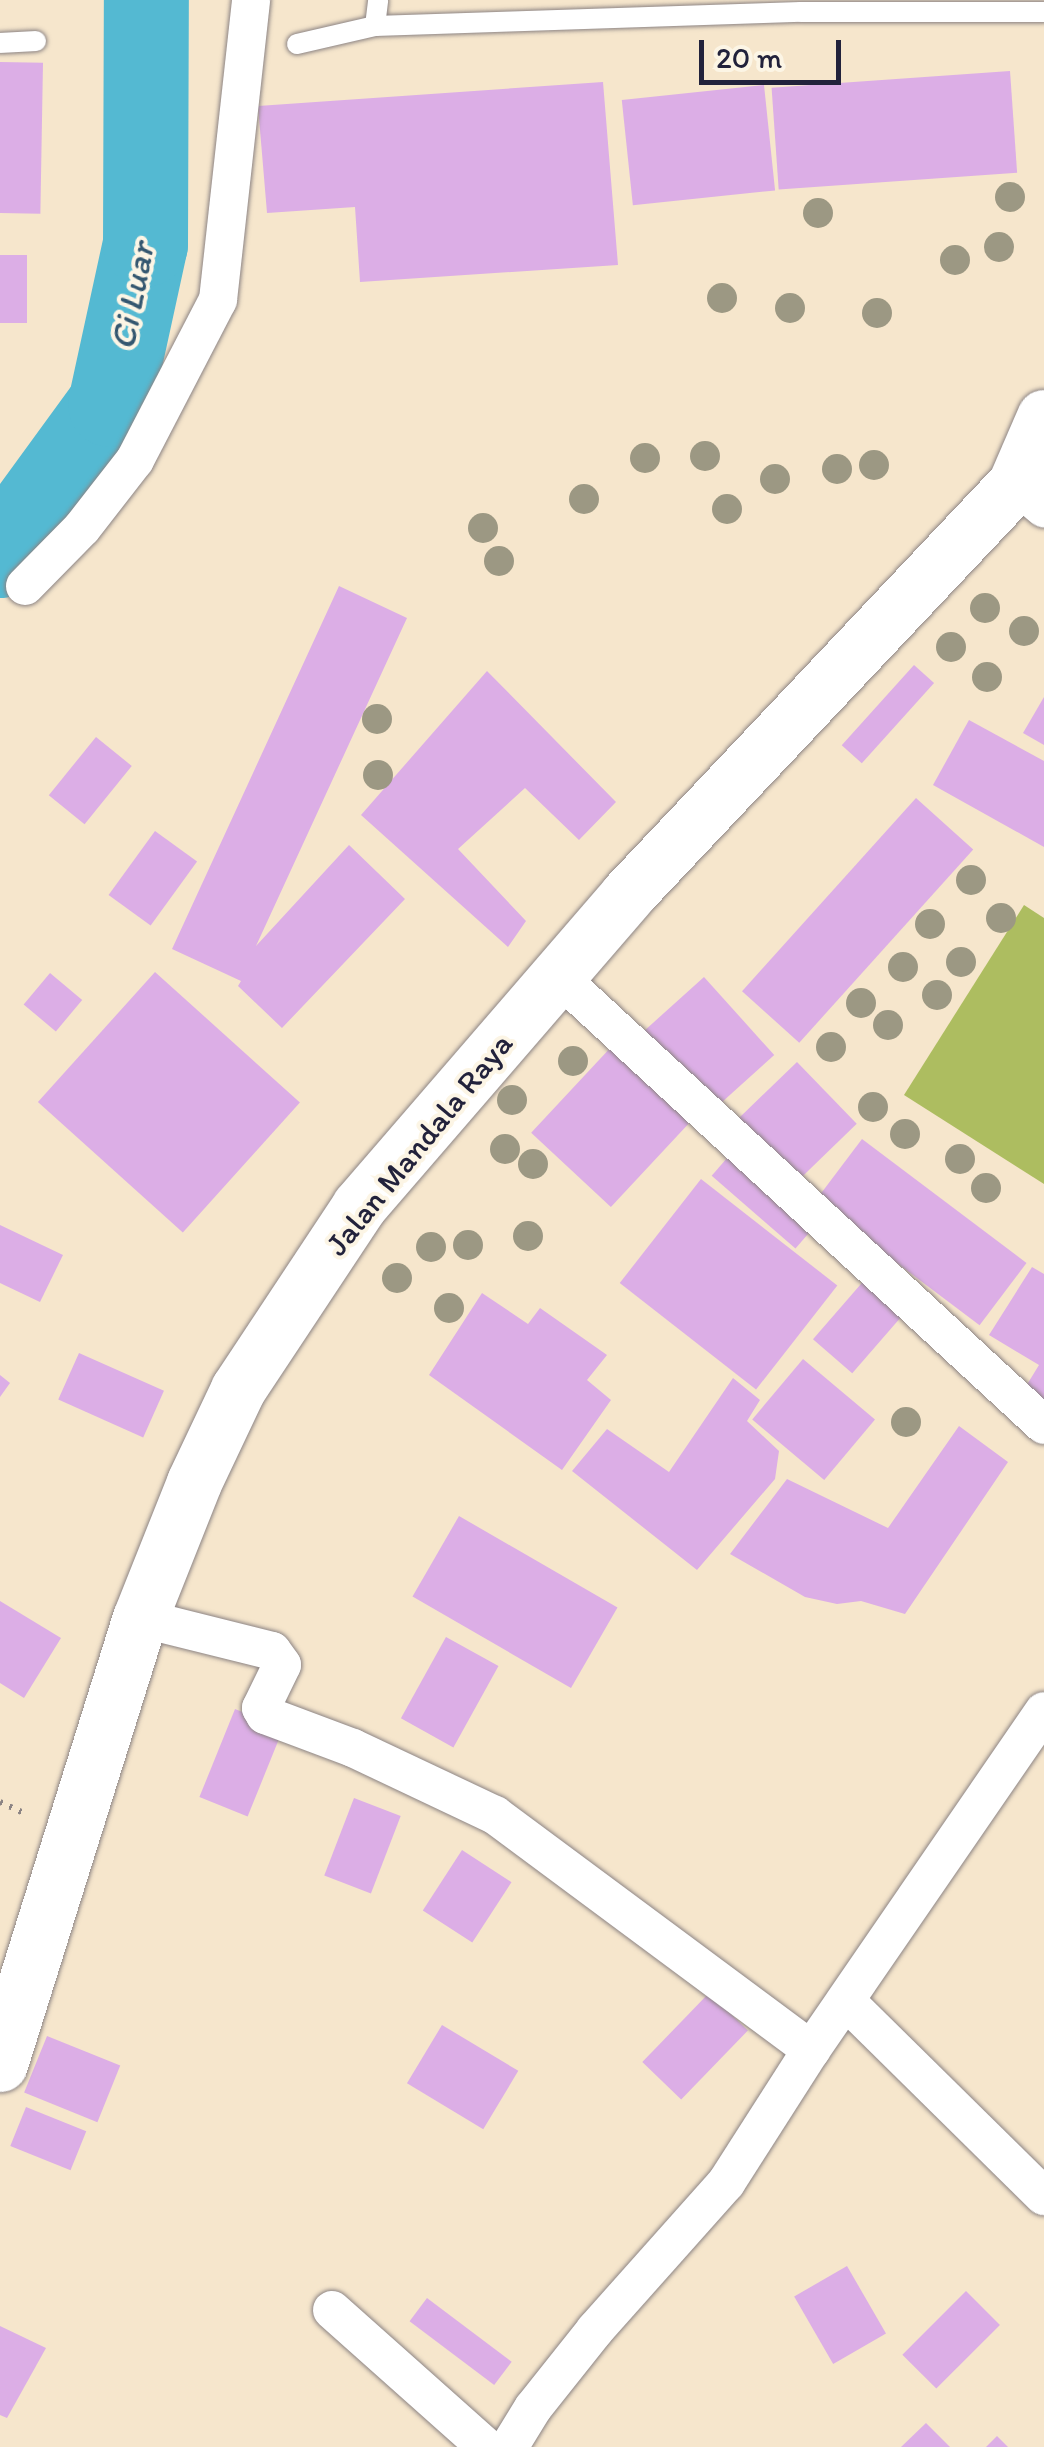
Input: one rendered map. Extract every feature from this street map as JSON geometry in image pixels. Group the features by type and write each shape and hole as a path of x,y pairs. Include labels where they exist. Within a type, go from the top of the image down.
{"street":[{"path":"25,586 82,528 135,460 218,300 251,0"},
{"name":"Jalan Mandala Raya","path":"0,2064 140,1618 194,1482 238,1388 360,1206 627,895 1029,496 1044,417"},
{"path":"559,977 1044,1425"},
{"path":"140,1618 272,1651 282,1664 260,1708 265,1715 353,1748 495,1815 811,2050"},
{"path":"509,2447 533,2408 595,2330 726,2183 811,2050 848,2003 1044,1712"},
{"path":"848,2003 1044,2196"},
{"path":"332,2310 486,2447"}],"lane":[{"path":"375,26 378,0"},
{"path":"297,44 375,26 720,7 1044,12"},
{"path":"0,43 36,41"}],"green space":[{"path":"1024,905 1044,918 1044,1184 904,1095"}],"building":[{"path":"0,62 43,63 40,214 0,213"},
{"path":"1010,71 1017,173 779,189 772,88"},
{"path":"603,82 618,265 360,282 355,207 267,213 258,106"},
{"path":"764,85 775,190 633,205 622,100"},
{"path":"0,255 27,255 27,323 0,323"},
{"path":"339,586 407,618 256,946 349,845 405,899 282,1028 238,986 241,981 172,949"},
{"path":"914,665 934,683 862,763 842,745"},
{"path":"487,671 616,802 579,840 525,788 458,849 526,921 508,947 361,815"},
{"path":"1044,697 1044,745 1023,733"},
{"path":"969,720 1044,761 1044,847 933,785"},
{"path":"96,737 132,766 85,824 49,795"},
{"path":"916,798 973,850 799,1043 742,991"},
{"path":"155,831 197,862 151,925 109,895"},
{"path":"155,972 300,1102 183,1233 38,1102"},
{"path":"50,973 82,1000 56,1031 24,1004"},
{"path":"704,977 774,1055 712,1111 642,1033"},
{"path":"613,1045 693,1119 611,1207 531,1133"},
{"path":"797,1062 857,1124 792,1186 732,1125"},
{"path":"862,1139 1027,1263 980,1325 815,1201"},
{"path":"734,1150 818,1223 795,1248 712,1176"},
{"path":"701,1179 837,1286 756,1390 620,1283"},
{"path":"0,1225 63,1255 40,1302 0,1283"},
{"path":"1032,1267 1044,1274 1044,1411 1020,1396 1039,1365 989,1335"},
{"path":"874,1269 913,1303 852,1373 813,1339"},
{"path":"482,1293 528,1324 540,1308 607,1355 587,1380 611,1400 562,1470 429,1375"},
{"path":"79,1353 164,1391 143,1437 58,1400"},
{"path":"803,1359 875,1419 824,1480 752,1420"},
{"path":"0,1375 10,1383 0,1397"},
{"path":"733,1378 760,1400 747,1421 779,1451 775,1479 697,1570 572,1471 607,1429 669,1472"},
{"path":"959,1426 1008,1462 905,1614 861,1601 837,1604 805,1597 730,1554 787,1479 888,1528"},
{"path":"459,1516 617,1608 571,1688 413,1597"},
{"path":"0,1601 61,1638 24,1698 0,1683"},
{"path":"446,1637 498,1666 453,1747 401,1718"},
{"path":"235,1709 283,1728 248,1817 199,1797"},
{"path":"354,1798 401,1816 371,1893 324,1875"},
{"path":"462,1850 511,1882 472,1943 423,1910"},
{"path":"709,1993 748,2031 681,2100 642,2062"},
{"path":"442,2025 518,2071 483,2129 407,2083"},
{"path":"47,2036 120,2066 97,2122 24,2093"},
{"path":"26,2107 86,2131 71,2170 10,2146"},
{"path":"847,2266 886,2334 833,2364 794,2296"},
{"path":"966,2291 1000,2325 936,2389 902,2355"},
{"path":"427,2298 512,2362 494,2385 410,2321"},
{"path":"0,2326 46,2348 7,2418 0,2415"},
{"path":"926,2423 950,2447 901,2447"},
{"path":"997,2436 1008,2447 986,2447"}],"waterway":[{"name":"Ci Luar","path":"0,555 110,404 145,244 146,0"}]}
